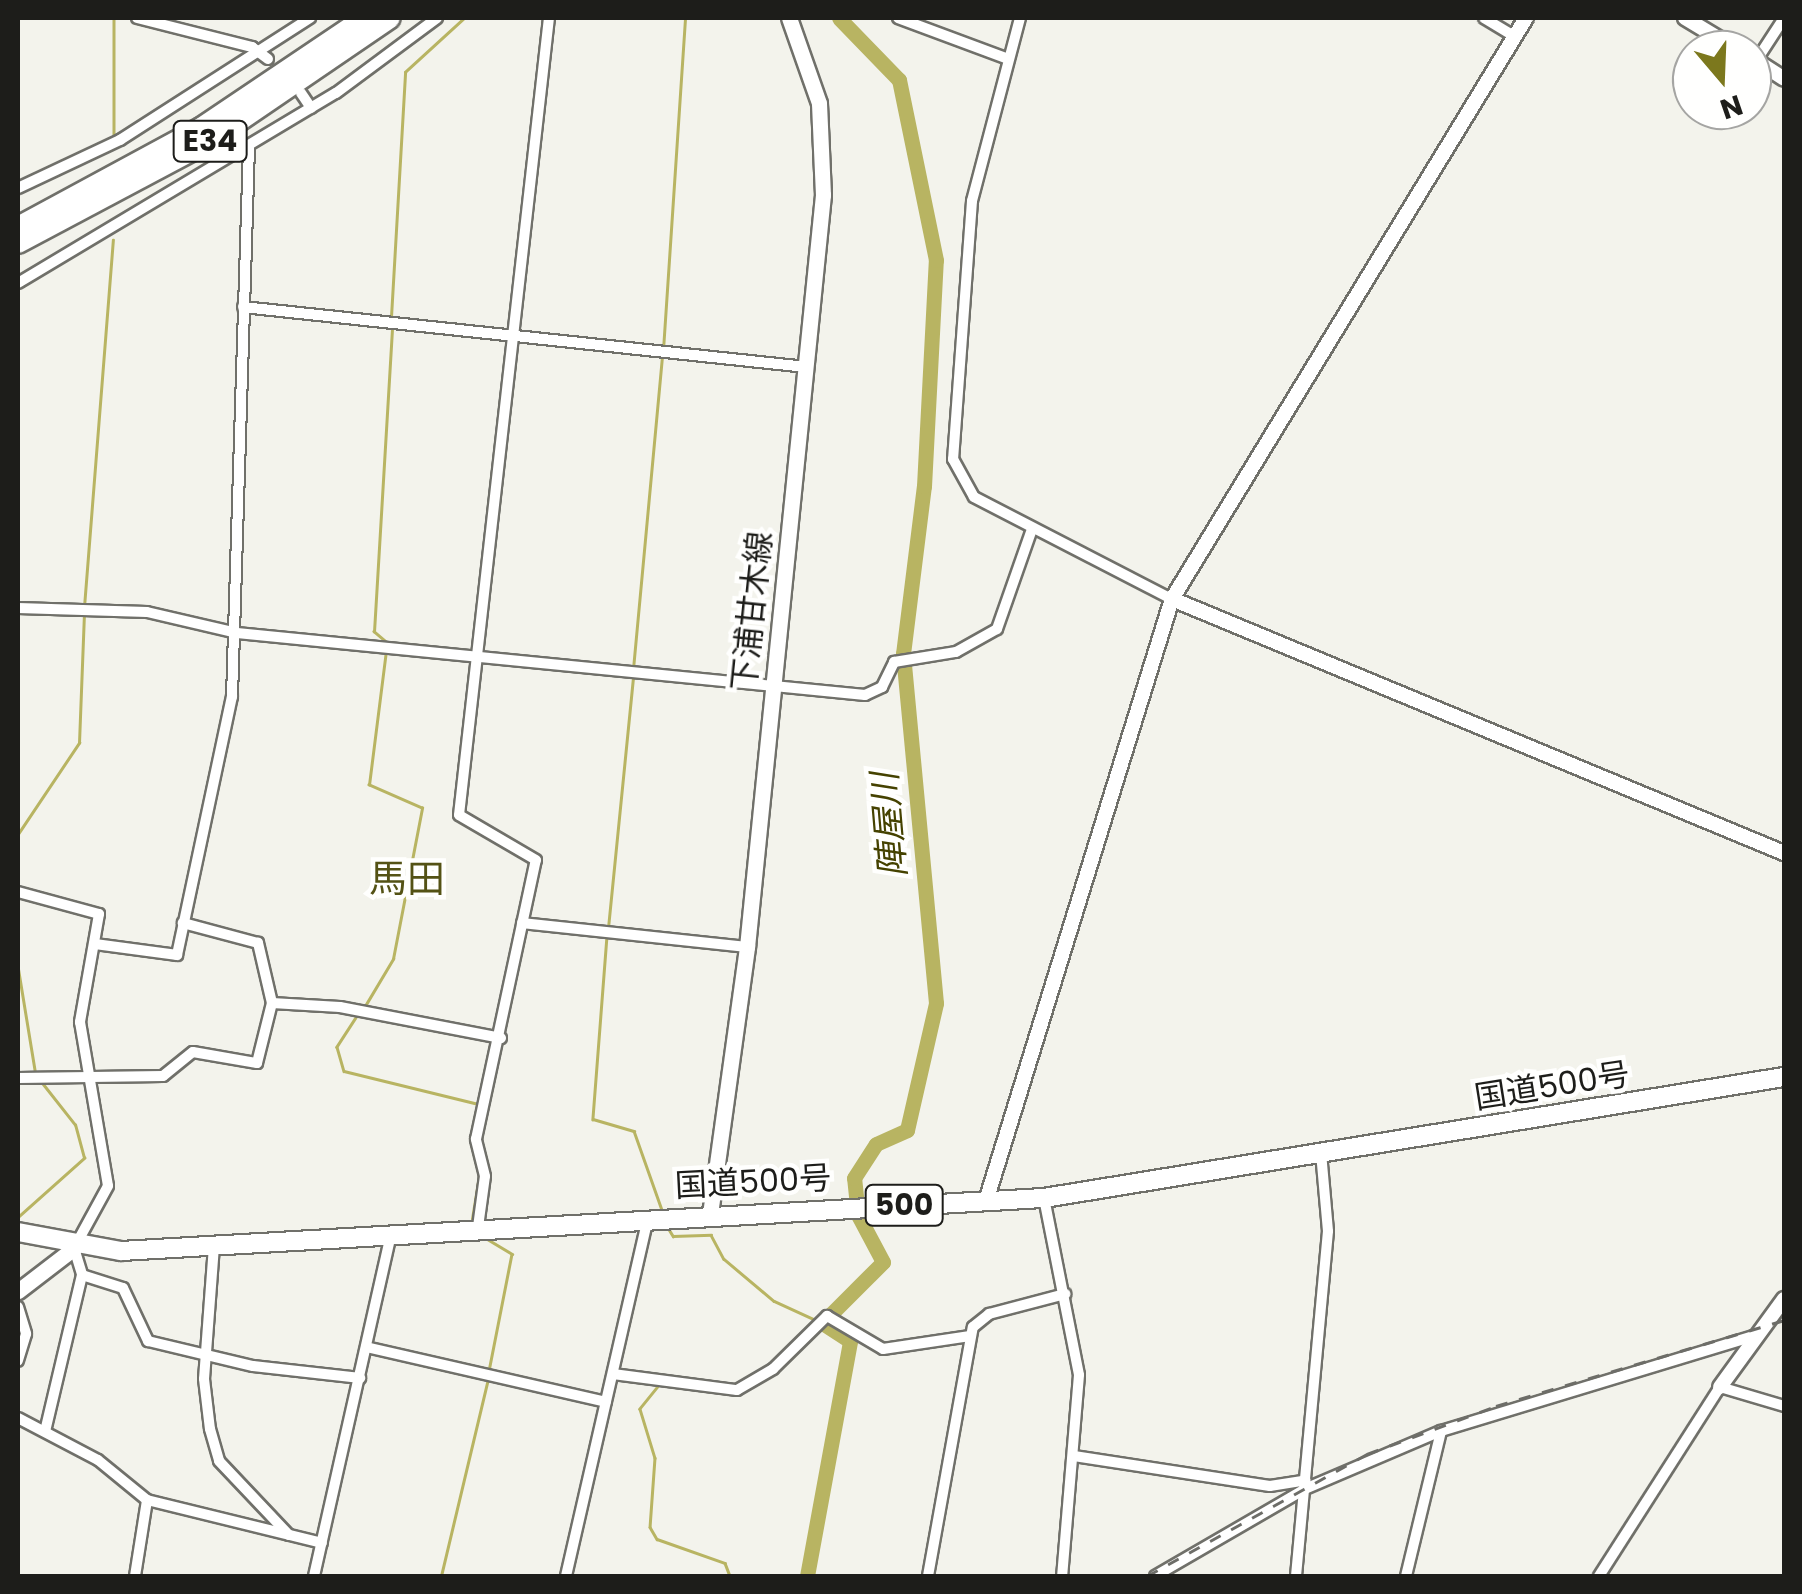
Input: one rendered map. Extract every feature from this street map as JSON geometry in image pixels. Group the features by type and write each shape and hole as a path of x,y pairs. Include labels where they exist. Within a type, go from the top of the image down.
{"highway":[{"name":"E34","path":"18,227 202,128 365,18"},
{"name":"E34","path":"18,243 208,142 390,18"},
{"name":"国道500号","path":"18,1232 74,1248 214,1246 478,1226 1044,1198 1784,1076"}],"main road":[{"name":"下浦甘木線","path":"710,1214 747,947 806,366 824,142 789,18"},
{"path":"18,1290 74,1248"}],"street":[{"path":"138,18 265,55"},
{"path":"18,188 120,140 265,55 310,18"},
{"path":"18,283 250,147 437,18"},
{"path":"478,1226 485,1176 476,1138 501,1038 535,855 459,815 549,18"},
{"path":"898,18 1008,59"},
{"path":"1020,18 968,230 953,459 974,496 1031,532 1172,599 1784,853"},
{"path":"1484,18 1514,36"},
{"path":"986,1201 1172,599 1526,18"},
{"path":"301,93 311,108"},
{"path":"94,944 177,955 232,696 250,147"},
{"path":"243,306 806,366"},
{"path":"18,608 148,612 237,632 772,689 871,694 894,662 956,652 1002,624 1031,532"},
{"path":"18,892 99,914 80,1022 108,1186 74,1248 82,1276 44,1432"},
{"path":"522,922 747,947"},
{"path":"18,1078 163,1076 193,1052 257,1064 272,1004 254,938 183,923"},
{"path":"272,1004 340,1006 501,1038"},
{"path":"1296,1576 1328,1231 1321,1153"},
{"path":"1044,1198 1079,1375 1062,1576"},
{"path":"566,1576 648,1218"},
{"path":"314,1576 392,1232"},
{"path":"214,1246 205,1353 206,1408 219,1461 290,1536"},
{"path":"82,1276 124,1288 148,1341 360,1378"},
{"path":"928,1576 970,1336 989,1314 1064,1294"},
{"path":"1599,1576 1720,1387 1784,1299"},
{"path":"18,1307 26,1334 18,1361"},
{"path":"613,1374 737,1390 773,1369 827,1316 883,1349 970,1336"},
{"path":"1155,1576 1306,1485 1441,1431 1758,1335"},
{"path":"366,1347 606,1402"},
{"path":"1720,1387 1784,1406"},
{"path":"18,1418 98,1460 147,1500 322,1543"},
{"path":"1406,1576 1441,1431"},
{"path":"1074,1456 1270,1486 1306,1485"},
{"path":"135,1576 147,1500"}],"waterway":[{"path":"114,18 114,136"},
{"path":"391,317 405,72 464,18"},
{"path":"663,350 685,18"},
{"name":"陣屋川","path":"807,1576 850,1341 822,1323 883,1262 858,1215 854,1178 876,1144 907,1130 936,1003 903,654 924,486 936,260 899,80 839,18"},
{"path":"84,607 113,240"},
{"path":"386,642 374,632 392,325"},
{"path":"633,669 662,358"},
{"path":"18,834 79,743 84,615"},
{"path":"365,1006 393,959 422,808 369,785 386,650"},
{"path":"608,928 633,677"},
{"path":"607,936 593,1119 634,1131 663,1213"},
{"path":"18,966 36,1076"},
{"path":"357,1016 337,1047 344,1071 478,1104 476,1115"},
{"path":"18,1217 84,1158 75,1125 41,1082"},
{"path":"471,1138 474,1154"},
{"path":"472,1219 479,1176"},
{"path":"667,1226 673,1236 711,1235 724,1259 774,1301 818,1321"},
{"path":"484,1237 512,1254 489,1371"},
{"path":"441,1576 488,1379"},
{"path":"660,1384 640,1409 655,1458 650,1527 657,1539 725,1563 730,1576"},
{"path":"708,1391 725,1393"}],"railway":[{"path":"1147,1576 1367,1454 1496,1406 1784,1320"}],"district":[{"name":"馬田","path":"407,879"}]}
